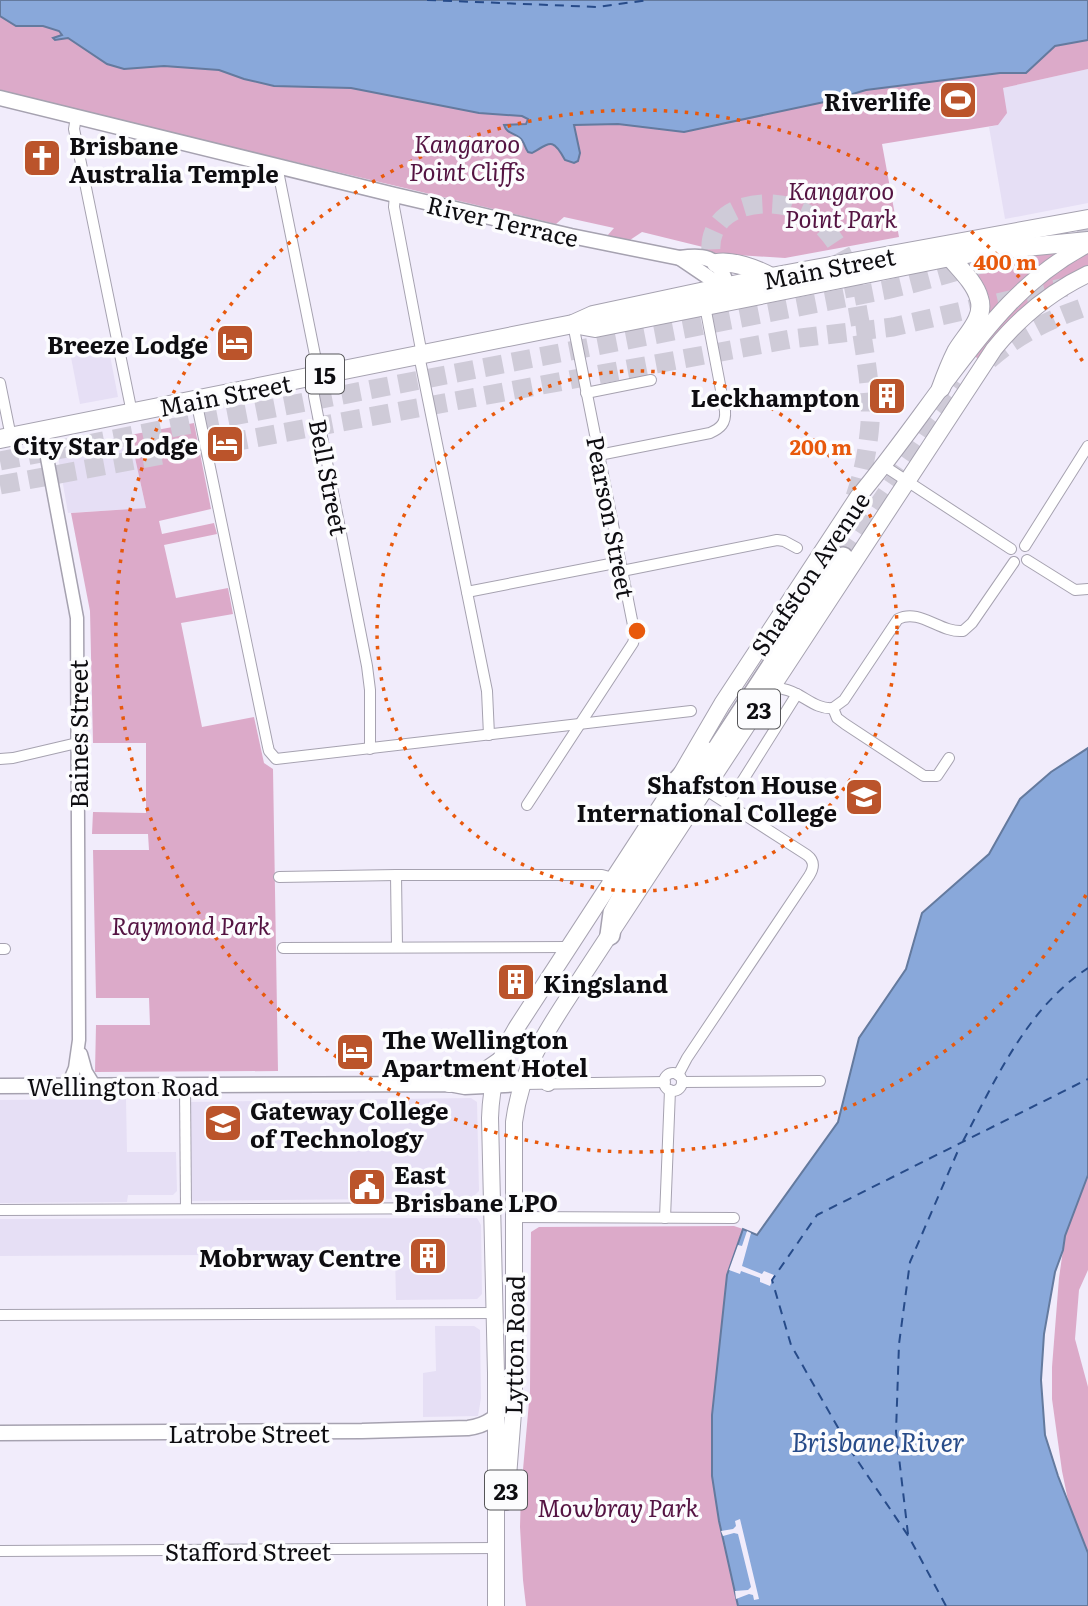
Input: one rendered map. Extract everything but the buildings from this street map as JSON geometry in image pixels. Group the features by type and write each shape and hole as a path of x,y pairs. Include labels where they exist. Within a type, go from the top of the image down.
{"highway":[{"name":"Main Street","path":"721,297 771,277 1088,219"},
{"name":"Main Street","path":"5,438 573,324 593,315 721,297 985,251 1085,242"},
{"path":"941,388 955,353 975,324 980,310 978,294 950,257"},
{"path":"716,263 723,262 759,270 771,277"},
{"path":"610,935 613,913 632,879 836,556 809,591 702,755 677,781"}],"main road":[{"name":"River Terrace","path":"0,99 604,243 680,258 694,256 716,263"},
{"name":"Shafston Avenue","path":"493,1086 500,1060 517,1027 858,497 1003,309 1022,290 1085,242"},
{"name":"River Terrace","path":"680,258 707,276 721,297"},
{"path":"716,263 722,272 721,297"},
{"name":"Shafston Avenue","path":"522,1084 531,1058 543,1037 977,374 1023,317 1048,297 1088,274"},
{"path":"531,1058 548,1083"},
{"path":"449,1084 477,1076 500,1060"},
{"name":"Wellington Road","path":"0,1086 449,1084 465,1087 522,1084"},
{"name":"Lytton Road","path":"506,1606 505,1514 515,1374 514,1122 522,1084"},
{"name":"Lytton Road","path":"493,1086 490,1118 495,1313 496,1606"},
{"path":"496,1417 504,1402 506,1386 515,1374"},
{"name":"Latrobe Street","path":"0,1433 362,1432 468,1428 483,1425 496,1417"}],"street":[{"path":"76,117 74,129 132,413"},
{"name":"Bell Street","path":"277,166 316,360 314,396 368,666 370,749"},
{"path":"395,195 394,207 420,355 487,691 489,735"},
{"path":"599,455 710,433 722,425 726,418 721,297"},
{"name":"Pearson Street","path":"527,806 635,639 573,324"},
{"path":"586,393 651,380"},
{"path":"0,383 5,438"},
{"path":"197,400 268,747 276,759 691,711"},
{"name":"Baines Street","path":"42,431 76,612 79,1040 75,1068 68,1085"},
{"path":"1025,546 1088,446"},
{"path":"884,466 1011,549"},
{"path":"467,592 777,540 797,548"},
{"path":"1017,545 1025,546 1029,553 1027,560 1021,564 1014,562 1010,557 1011,549 1017,545"},
{"path":"1027,560 1075,590 1088,589"},
{"path":"771,690 782,688 821,708 833,708 844,700 898,619 913,616 948,630 963,631 972,623 1014,562"},
{"path":"728,804 797,694"},
{"path":"833,708 837,718 845,724 924,776 937,776 949,758"},
{"path":"0,758 13,758 77,743"},
{"path":"680,1079 687,1058 809,876 814,864 807,855 706,790"},
{"path":"396,875 397,947"},
{"path":"279,877 602,875 613,878"},
{"path":"283,948 568,947"},
{"name":"Baines Street","path":"79,1040 86,1072 94,1085"},
{"path":"665,1218 667,1076 670,1074 680,1079 820,1081"},
{"name":"Wellington Road","path":"522,1084 668,1086"},
{"path":"185,1086 186,1209"},
{"path":"0,1210 492,1208"},
{"path":"514,1217 734,1218"},
{"path":"0,1315 495,1313"},
{"name":"Stafford Street","path":"0,1551 496,1548"}],"shaded area":[{"path":"1088,69 1088,203 1005,219 989,127 998,125 1003,88"},
{"path":"107,340 118,397 80,404 69,347"},
{"path":"130,435 146,508 68,513 57,450"},
{"path":"471,1098 477,1102 479,1191 472,1198 188,1201 188,1102"},
{"path":"126,1099 127,1152 176,1152 177,1191 173,1195 128,1195 127,1202 0,1203 0,1100"},
{"path":"477,1218 481,1225 482,1294 477,1299 396,1300 395,1254 0,1256 0,1219"},
{"path":"435,1326 474,1326 480,1330 481,1398 478,1416 423,1417 423,1373 436,1371"}],"green space":[{"name":"Kangaroo Point Cliffs","path":"0,16 16,26 43,26 59,31 62,36 54,38 55,40 68,38 107,64 124,69 164,66 219,70 274,86 351,88 479,113 522,116 528,119 526,124 508,124 513,134 536,151 546,145 553,145 565,160 580,153 573,125 618,124 684,132 829,101 866,90 1000,73 1026,73 1055,46 1088,40 1088,69 1003,88 1007,113 998,125 882,144 899,237 785,258 705,253 703,247 642,232 630,240 607,236 614,228 564,217 556,224 0,92"},
{"path":"1069,248 1025,278 982,323 961,263"},
{"path":"1088,251 1088,267 978,359 973,354 1032,290"},
{"name":"Raymond Park","path":"194,423 211,509 159,521 162,534 214,523 217,534 164,545 176,598 228,588 233,614 181,623 202,727 254,717 264,763 273,769 278,1071 95,1072 96,1025 150,1025 149,998 96,998 93,850 149,850 148,834 92,834 93,812 146,813 146,743 93,743 90,611 71,513 146,508 130,435"},
{"path":"1088,1175 1088,1270 1079,1290 1075,1339 1088,1387 1088,1553 1069,1505 1062,1471 1052,1399 1052,1367 1065,1236"},
{"name":"Mowbray Park","path":"734,1226 743,1229 727,1275 712,1415 719,1521 738,1606 526,1606 520,1527 530,1391 531,1232 539,1227"}],"water":[{"path":"0,0 1088,0 1088,40 1055,46 1026,73 1000,73 866,90 829,101 684,132 618,124 574,125 580,153 578,161 574,163 565,160 551,144 532,153 528,152 521,139 504,125 526,124 528,119 522,116 479,113 351,88 274,86 219,70 164,66 124,69 107,64 68,38 55,40 53,38 62,35 59,31 43,26 16,26 0,16"},
{"name":"Brisbane River","path":"1088,748 1088,1175 1065,1236 1055,1272 1044,1334 1041,1380 1045,1435 1088,1553 1088,1606 738,1606 712,1476 712,1415 727,1275 743,1229 757,1235 838,1122 859,1038 906,969 922,913 989,854 1020,799 1051,772"}],"pier":[{"path":"747,1231 751,1233 742,1266 762,1274 764,1271 774,1275 770,1286 760,1282 760,1278 729,1270 738,1245 742,1246"},
{"path":"740,1519 759,1599 754,1600 753,1595 749,1594 736,1599 735,1591 748,1590 751,1587 738,1534 723,1536 721,1531 733,1529 736,1526 735,1521"}],"ferry route":[{"path":"427,0 598,7 648,0"},
{"path":"963,1141 1001,1070 1030,1024 1066,984 1088,968"},
{"path":"946,1606 909,1537 853,1454 791,1345 772,1280 817,1215 1088,1079"},
{"path":"908,1534 896,1432 899,1344 910,1262 960,1146"}],"tunnel":[{"path":"719,277 711,255 713,235 720,222 732,212 746,206 762,204 795,208 820,224 839,247 854,291 870,398 866,454 852,505"},
{"path":"0,461 886,290 988,262 1088,226"},
{"path":"0,485 791,339 893,327 1066,287"},
{"path":"989,360 1036,328 1088,306"},
{"path":"843,557 933,425 963,386"}],"place":[{"name":"Riverlife","path":"958,100"},
{"name":"Brisbane Australia Temple","path":"42,158"},
{"name":"Breeze Lodge","path":"235,343"},
{"name":"Leckhampton","path":"887,396"},
{"name":"City Star Lodge","path":"225,444"},
{"name":"Shafston House International College","path":"864,797"},
{"name":"Kingsland","path":"516,982"},
{"name":"The Wellington Apartment Hotel","path":"355,1052"},
{"name":"Gateway College of Technology","path":"223,1123"},
{"name":"East Brisbane LPO","path":"367,1187"},
{"name":"Mobrway Centre","path":"428,1256"}],"park label":[{"name":"Kangaroo Point Park","path":"841,203"}]}
